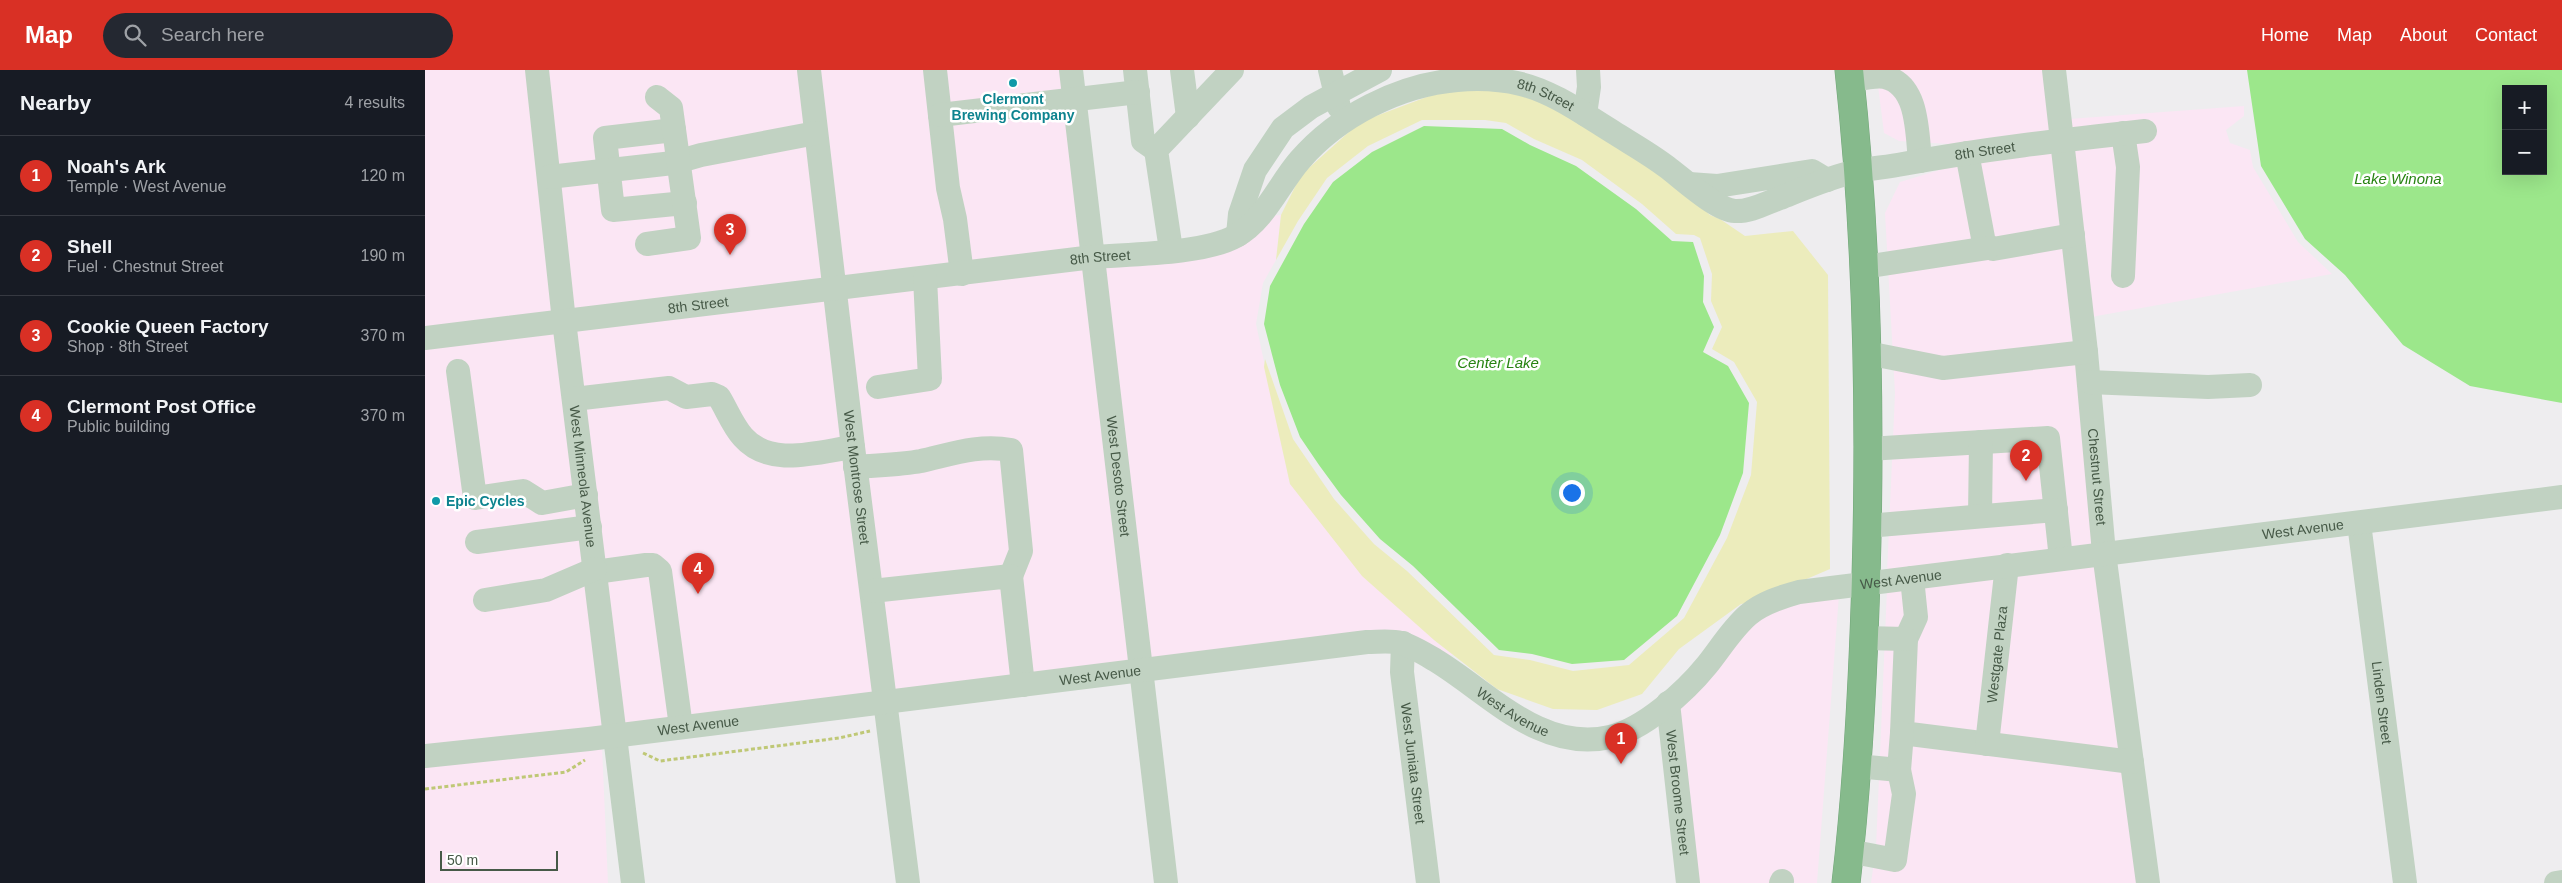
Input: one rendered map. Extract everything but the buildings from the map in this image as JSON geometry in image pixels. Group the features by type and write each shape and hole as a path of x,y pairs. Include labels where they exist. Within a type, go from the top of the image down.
{"highway":[{"path":"1846,883 1857,766 1864,638 1868,449 1864,267 1850,75"}],"street":[{"name":"West Minneola Avenue","path":"537,70 564,321 633,883"},
{"name":"West Montrose Street","path":"809,70 854,457 887,701 908,883"},
{"path":"935,70 962,274"},
{"name":"West Desoto Street","path":"1071,70 1166,883"},
{"path":"1182,70 1188,117"},
{"path":"1331,70 1343,123"},
{"path":"1238,235 1240,214 1255,170 1283,128 1311,107 1380,70"},
{"name":"Chestnut Street","path":"2054,70 2086,352 2104,553 2148,883"},
{"path":"1156,150 1229,72"},
{"path":"1582,72 1585,114"},
{"path":"1850,75 1884,74 1902,86 1909,98 1915,117 1921,161"},
{"name":"8th Street","path":"425,338 1093,257 1171,250 1221,242 1238,235 1267,205 1300,160 1322,138 1343,123 1378,102 1406,90 1457,80 1489,80 1521,84 1542,92 1585,114 1660,162 1689,184 1717,186 1812,171 1827,180 1857,171 1967,153 2134,132 2128,167 2123,276"},
{"path":"940,115 1075,100 1137,81 1143,141 1156,150 1171,250"},
{"path":"647,244 689,238 680,161 671,108 657,97"},
{"path":"674,130 605,138 613,210 685,203"},
{"path":"549,177 680,161 701,154 816,133"},
{"path":"1967,153 1984,243 1988,248"},
{"path":"1864,267 1988,248 1993,249 2073,235"},
{"path":"878,387 930,379 925,278"},
{"path":"1867,353 1943,368 2086,352"},
{"path":"458,371 475,498 523,492 542,503 586,495"},
{"path":"2089,382 2208,386 2250,385"},
{"path":"574,399 669,388 686,397 713,394 719,397 742,437 763,453 782,456 854,457 920,461 966,449 993,447 1011,450 1021,551 1011,576 1023,685"},
{"path":"1868,449 2048,438 2061,559"},
{"path":"1981,442 1981,516"},
{"name":"West Avenue","path":"425,756 616,735 1367,642 1403,643 1443,665 1509,712 1557,735 1594,739 1611,736 1631,729 1668,703 1694,681 1727,637 1748,615 1762,606 1799,592 2562,497"},
{"path":"1867,526 2056,510"},
{"name":"Linden Street","path":"2359,523 2405,883"},
{"path":"477,542 590,527"},
{"path":"485,600 546,590 595,571 653,565 660,571 681,727"},
{"name":"Westgate Plaza","path":"1987,744 2007,566"},
{"path":"872,591 1011,576"},
{"path":"1849,851 1895,860 1904,794 1899,770 1906,639 1916,617 1913,578"},
{"path":"1864,638 1906,639"},
{"name":"West Juniata Street","path":"1403,643 1402,672 1428,883"},
{"name":"West Broome Street","path":"1668,703 1688,883"},
{"path":"1902,734 2132,762"},
{"path":"1857,766 1899,770"},
{"path":"2556,883 2562,882"}],"path":[{"path":"637,754 645,753 660,761 839,738 889,726"},
{"path":"425,789 566,772 584,760 591,760"}],"shaded area":[{"path":"425,70 528,70 554,314 425,327"},
{"path":"546,70 800,70 824,282 572,312"},
{"path":"818,70 1062,70 1084,250 842,280"},
{"path":"1876,70 2045,70 2052,134 1966,145 1899,141 1884,133"},
{"path":"1448,89 1518,92 1581,122 1685,192 1710,215 1720,219 1745,236 1793,231 1828,275 1830,569 1753,602 1741,604 1679,649 1642,694 1597,710 1553,709 1497,689 1434,640 1362,576 1290,484 1264,367 1265,359 1293,439 1334,499 1374,544 1407,571 1494,655 1530,660 1573,671 1629,665 1684,618 1727,538 1751,475 1757,402 1734,362 1712,349 1722,327 1711,301 1712,274 1700,238 1694,235 1676,234 1642,204 1582,160 1534,139 1506,123 1485,120 1422,120 1368,146 1327,178 1298,221 1276,260 1281,215 1301,175 1360,122"},
{"path":"2244,106 2244,116 2226,130 2230,143 2250,150 2253,167 2298,242 2332,274 2091,317 2072,148 2155,137 2153,121 2070,132 2069,119"},
{"path":"2054,150 2073,320 2070,321 2085,437 2094,546 1887,573 1895,393 1885,213 1900,182 1969,161"},
{"path":"1281,215 1276,260 1263,283 1256,324 1290,484 1434,640 1453,655 1444,656 1431,648 1149,662 1104,264 1269,216"},
{"path":"1086,266 1131,664 895,692 844,296"},
{"path":"826,298 876,694 624,726 574,328"},
{"path":"556,330 606,728 425,748 425,346"},
{"path":"2096,562 2138,883 1871,883 1876,848 1887,589"},
{"path":"1839,595 1817,883 1698,883 1677,706 1754,621 1786,604"},
{"path":"602,747 608,883 425,883 425,764"}],"water":[{"name":"Lake Winona","path":"2247,70 2562,70 2562,403 2470,386 2403,345 2345,275 2305,239 2261,166"},
{"name":"Center Lake","path":"1424,126 1502,129 1530,145 1576,166 1636,209 1672,241 1693,242 1704,276 1703,302 1714,327 1703,352 1728,366 1749,403 1743,473 1720,535 1677,616 1624,660 1572,664 1532,654 1499,650 1413,566 1380,539 1341,495 1300,437 1280,385 1264,324 1270,286 1304,224 1333,182 1372,152"}],"place":[{"name":"Clermont Brewing Company","path":"1013,83"},
{"name":"Cookie Queen Factory","path":"730,255"},
{"name":"Shell","path":"2026,481"},
{"name":"Epic Cycles","path":"436,501"},
{"name":"Clermont Post Office","path":"698,594"},
{"name":"Noah's Ark","path":"1621,764"}]}
